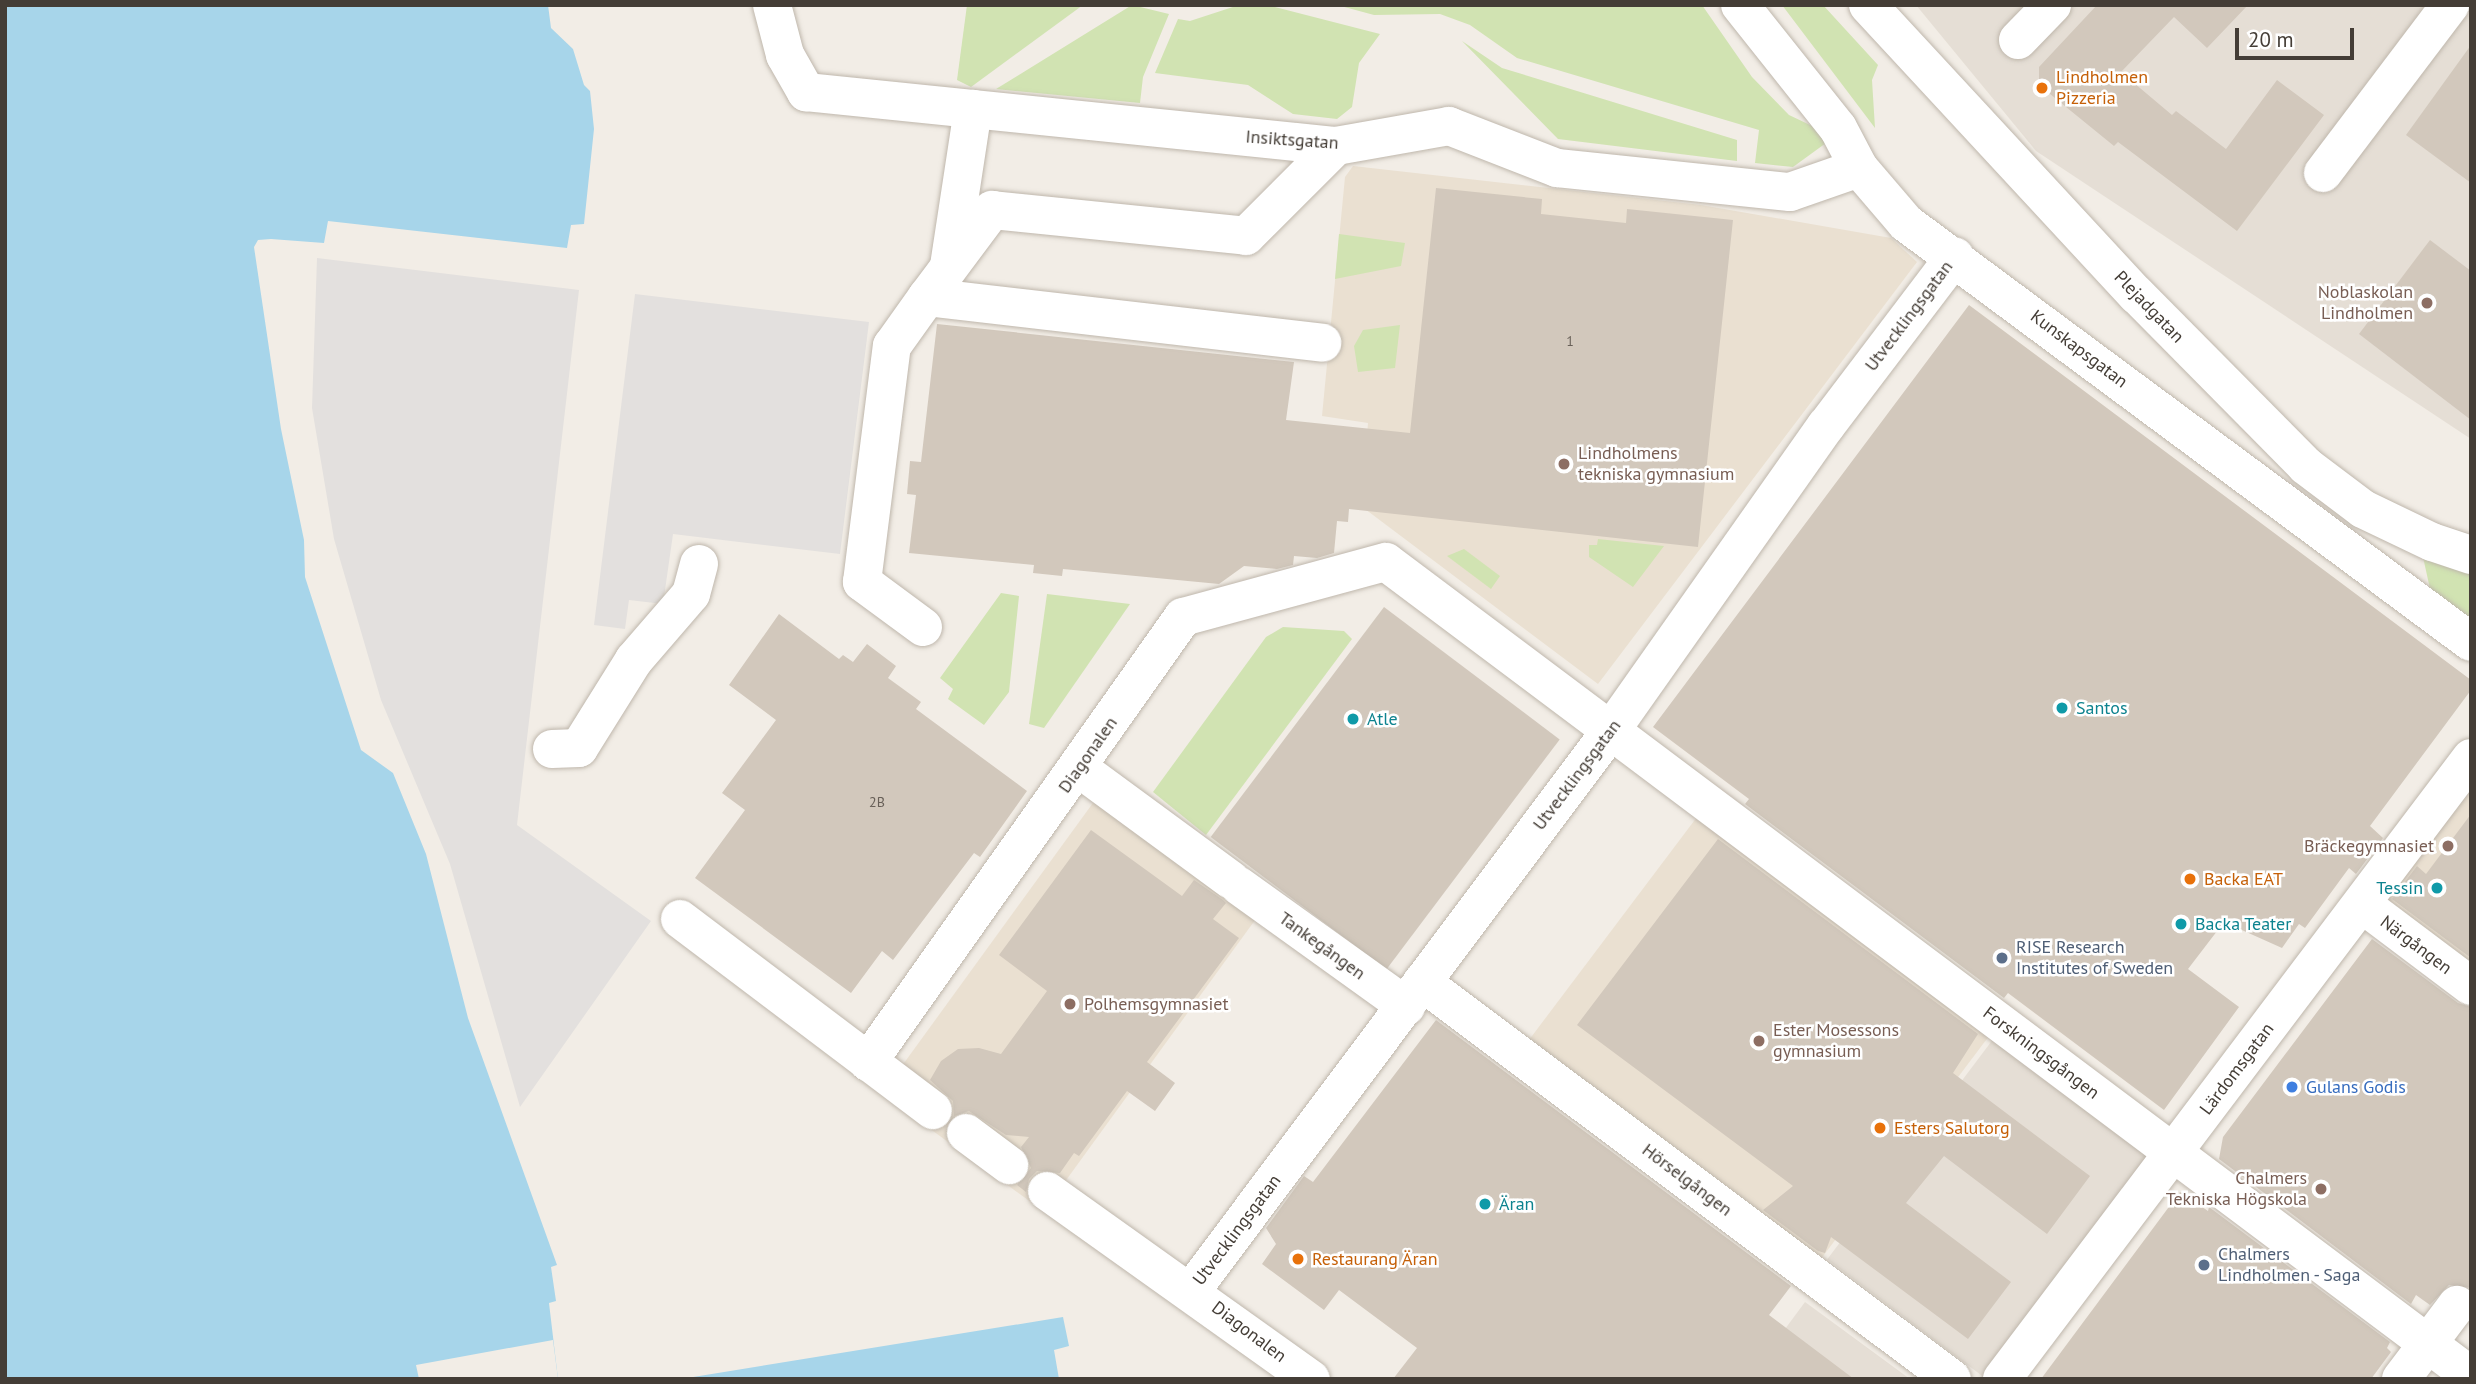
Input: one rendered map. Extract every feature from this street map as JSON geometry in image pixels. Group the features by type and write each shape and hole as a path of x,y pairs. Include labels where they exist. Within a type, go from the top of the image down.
{"street":[{"name":"Insiktsgatan","path":"772,5 785,55 806,92 1336,146 1449,126 1557,168 1790,192 1859,168"},
{"name":"Kunskapsgatan","path":"1740,5 1839,128 1859,168 1906,223 1955,256 2471,642"},
{"name":"Plejadgatan","path":"1868,5 2137,295 2306,466 2362,509 2432,542 2471,555"},
{"path":"2018,40 2052,5"},
{"path":"2323,173 2450,5"},
{"path":"938,283 973,109"},
{"path":"923,627 862,582 892,346 992,210 1246,236 1336,146"},
{"name":"Utvecklingsgatan","path":"1192,1290 1612,729 1826,426 1955,256"},
{"path":"938,283 1322,343"},
{"name":"Forskningsgången","path":"1386,562 2471,1376"},
{"name":"Diagonalen","path":"868,1062 1080,769 1183,617 1386,562"},
{"path":"552,749 579,748 634,660 691,594 699,564"},
{"name":"Lärdomsgatan","path":"2002,1379 2471,758"},
{"name":"Tankegången","path":"1080,769 1235,883 1414,994"},
{"name":"Närgången","path":"2362,904 2471,986"},
{"path":"680,919 933,1110"},
{"name":"Hörselgången","path":"1414,994 1952,1379"},
{"path":"966,1133 1009,1165"},
{"name":"Diagonalen","path":"1047,1191 1192,1290 1311,1379"},
{"path":"2401,1379 2457,1305"}],"shaded area":[{"path":"1916,5 2471,5 2471,439 2036,151"},
{"name":"Lindholmens tekniska gymnasium","path":"1353,166 1701,205 1891,238 1917,262 1598,684 1361,506 1368,423 1322,416 1345,177"},
{"path":"317,258 579,290 517,825 651,921 520,1107 450,864 381,700 334,539 312,408"},
{"path":"635,294 869,322 840,554 673,534 663,604 629,600 625,629 594,625"},
{"name":"Bräckegymnasiet","path":"2471,785 2471,975 2379,907"},
{"name":"Polhemsgymnasiet","path":"1098,796 1260,914 1043,1211 882,1094"},
{"name":"Ester Mosessons gymnasium","path":"1697,817 1989,1037 1816,1266 1524,1046"},
{"path":"1994,1038 2151,1157 1985,1378 1827,1259"},
{"path":"1805,1302 1910,1379 1748,1379"}],"green space":[{"path":"967,5 1083,5 971,87 957,80"},
{"path":"1132,5 1169,14 1143,77 1140,103 996,89"},
{"path":"1239,5 1267,5 1380,34 1359,63 1352,107 1337,119 1293,114 1248,85 1155,73 1178,19 1190,21"},
{"path":"1337,5 1702,5 1752,77 1789,115 1827,133 1826,143 1793,167 1755,163 1759,130 1517,58 1470,25 1440,14 1374,15"},
{"path":"1782,5 1823,5 1878,65 1872,80 1875,128"},
{"path":"1462,41 1502,68 1737,140 1737,161 1558,139"},
{"path":"1339,234 1405,243 1401,266 1335,279"},
{"path":"1400,325 1395,368 1358,372 1354,346 1363,330"},
{"path":"1598,539 1664,546 1633,587 1589,557 1589,545 1597,545"},
{"path":"1464,549 1500,576 1491,589 1447,556"},
{"path":"2423,557 2471,571 2471,620 2430,589"},
{"path":"1001,593 1019,596 1009,692 984,725 948,699 953,689 940,678"},
{"path":"1047,594 1130,604 1044,728 1029,724"},
{"path":"1283,627 1344,631 1352,639 1206,835 1153,792 1266,637"}],"water":[{"path":"5,5 548,5 551,28 573,49 584,85 590,91 594,129 584,224 571,225 567,248 328,221 324,243 271,239 258,240 254,247 281,429 304,540 305,577 361,750 393,773 426,854 468,1018 557,1265 551,1267 556,1301 549,1303 558,1379 5,1379"},
{"path":"1063,1317 1069,1346 1054,1350 1059,1379 681,1379"}],"pier":[{"path":"553,1340 558,1379 419,1379 416,1365"}],"building":[{"path":"2097,5 2248,5 2207,48 2174,17 2121,72 2172,115 2176,111 2226,149 2277,80 2324,115 2237,231 2118,142 2114,146 2039,85 2039,67"},
{"path":"2471,45 2471,183 2406,135"},
{"path":"1436,188 1542,199 1541,214 1626,223 1627,209 1733,220 1698,547 1349,509 1348,522 1337,521 1334,553 1317,558 1294,556 1293,565 1277,569 1244,566 1219,584 1063,569 1062,576 1033,573 1034,565 909,553 916,495 907,494 910,461 921,462 937,324 1294,362 1286,420 1410,433"},
{"name":"Noblaskolan Lindholmen","path":"2430,240 2471,271 2471,420 2359,334"},
{"name":"Santos","path":"1969,305 2471,680 2471,690 2370,826 2383,838 2356,874 2349,868 2305,928 2299,924 2282,948 2224,922 2188,969 2239,1007 2164,1110 2008,993 2004,998 1745,804 1749,799 1653,727"},
{"path":"1384,607 1560,739 1386,969 1211,837"},
{"path":"779,614 839,659 843,655 853,662 867,644 896,666 888,678 921,702 916,709 1027,791 980,857 974,853 893,960 882,951 851,993 695,878 745,810 722,793 776,720 729,685"},
{"name":"Bräckegymnasiet","path":"2471,814 2471,958 2392,899 2417,866 2426,874"},
{"name":"Polhemsgymnasiet","path":"1091,830 1182,896 1194,880 1223,900 1226,903 1213,919 1239,938 1147,1062 1175,1083 1155,1111 1127,1091 1079,1156 1074,1153 1060,1173 1037,1171 1029,1179 1026,1192 1017,1185 1031,1168 1021,1147 1029,1137 1006,1135 969,1111 954,1116 953,1101 930,1080 941,1061 958,1049 979,1048 1001,1054 1047,991 999,955"},
{"name":"Ester Mosessons gymnasium","path":"1718,839 1978,1034 1953,1073 2090,1176 2047,1234 1944,1156 1906,1203 2011,1282 1968,1339 1831,1237 1825,1253 1818,1251 1763,1210 1793,1186 1577,1025"},
{"path":"2372,939 2458,1003 2471,1007 2471,1288 2449,1285 2430,1305 2416,1295 2411,1304 2219,1159 2223,1137"},
{"name":"Äran","path":"1436,1020 1791,1286 1769,1315 1854,1379 1393,1379 1417,1348 1339,1290 1324,1310 1262,1264 1276,1244 1266,1228 1304,1176 1313,1182"},
{"name":"Chalmers Lindholmen - Saga","path":"2180,1192 2208,1211 2209,1207 2390,1342 2387,1348 2391,1352 2371,1379 2041,1379"}],"place":[{"name":"Lindholmen Pizzeria","path":"2042,88"},
{"name":"Noblaskolan Lindholmen","path":"2427,303"},
{"name":"Lindholmens tekniska gymnasium","path":"1564,464"},
{"name":"Santos","path":"2062,708"},
{"name":"Atle","path":"1353,719"},
{"name":"Bräckegymnasiet","path":"2448,846"},
{"name":"Backa EAT","path":"2190,879"},
{"name":"Tessin","path":"2437,888"},
{"name":"Backa Teater","path":"2181,924"},
{"name":"RISE Research Institutes of Sweden","path":"2002,958"},
{"name":"Polhemsgymnasiet","path":"1070,1004"},
{"name":"Ester Mosessons gymnasium","path":"1759,1041"},
{"name":"Gulans Godis","path":"2292,1087"},
{"name":"Esters Salutorg","path":"1880,1128"},
{"name":"Chalmers Tekniska Högskola","path":"2321,1189"},
{"name":"Äran","path":"1485,1204"},
{"name":"Restaurang Äran","path":"1298,1259"},
{"name":"Chalmers Lindholmen - Saga","path":"2204,1265"}]}
